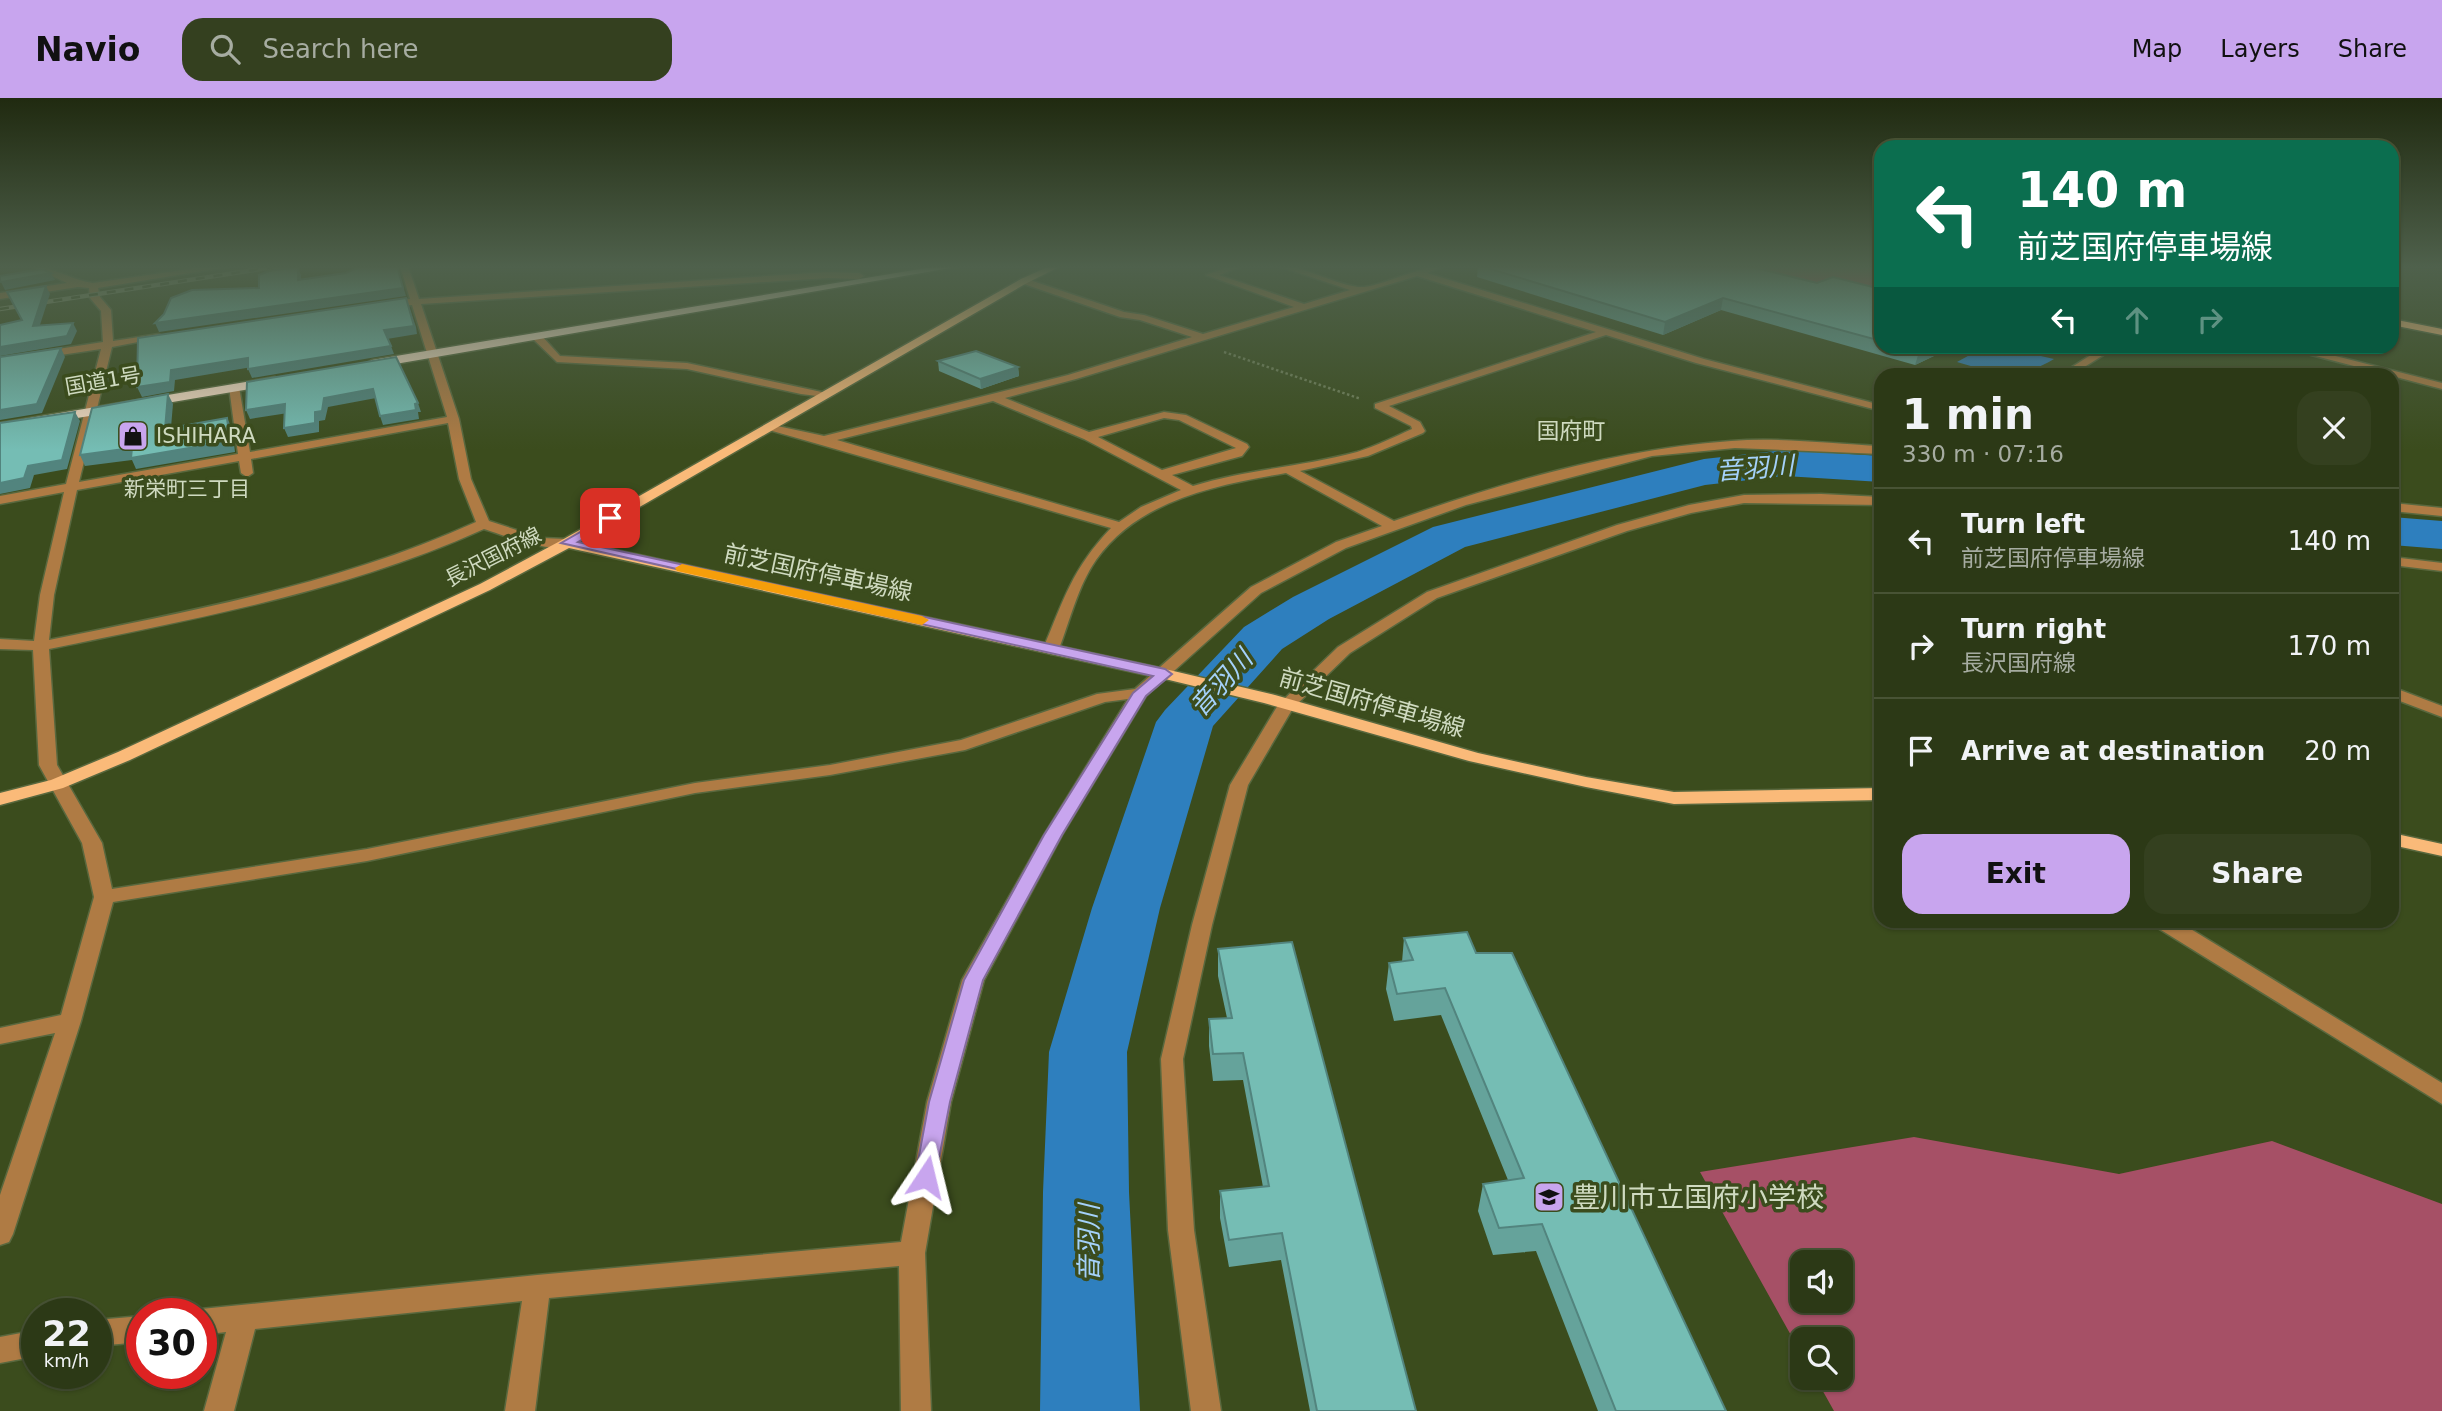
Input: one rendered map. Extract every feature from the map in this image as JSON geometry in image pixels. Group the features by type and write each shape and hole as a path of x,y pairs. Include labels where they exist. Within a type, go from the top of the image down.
{"highway":[{"path":"361,362 566,327"},
{"path":"431,351 595,327"},
{"name":"国道1号","path":"0,418 89,407 234,387 288,374 89,407 0,426"}],"main road":[{"name":"長沢国府線","path":"0,799 57,783 124,756 485,587 567,543 943,327"},
{"path":"2418,327 2442,332"},
{"name":"前芝国府停車場線","path":"567,543 1165,674 1278,702 1475,758 1674,798 1874,794"},
{"path":"2399,841 2442,850"}],"street":[{"path":"0,1234 71,1021 104,897 92,843 48,765 41,646 47,595 74,486 89,407 107,345 106,327"},
{"path":"423,327 453,419 465,479 483,524"},
{"path":"1173,327 1202,337"},
{"path":"824,440 996,398 1235,327"},
{"path":"1596,327 1700,361 1874,406"},
{"path":"1378,405 1608,331"},
{"path":"0,361 176,335"},
{"path":"537,337 557,359 687,366 825,394"},
{"path":"2076,368 2100,354"},
{"path":"2314,354 2370,368"},
{"path":"2399,375 2442,386"},
{"path":"234,387 247,473"},
{"path":"996,398 1088,436 1192,491"},
{"path":"1051,649 1090,558 1118,526 1155,503 1192,491 1286,468 1356,456 1419,431 1416,424 1378,405"},
{"path":"1088,436 1164,415 1182,417 1242,447 1238,453 1159,475"},
{"path":"0,500 453,419"},
{"path":"768,428 824,440 1118,526"},
{"path":"916,1411 912,1253 939,1102 973,980 1053,835 1140,693 1165,674 1183,653 1256,590 1341,545 1473,498 1652,452 1735,444 1874,450"},
{"path":"1286,468 1393,526"},
{"path":"1206,1411 1181,1230 1172,1059 1202,925 1239,785 1278,702 1343,650 1432,596 1622,528 1689,509 1744,499 1874,501"},
{"path":"2399,508 2442,512"},
{"path":"0,644 41,646 343,579 432,550 483,524 540,542 567,543"},
{"path":"2399,562 2442,567"},
{"path":"104,897 367,855 695,788 830,770 965,745 1103,697 1140,693"},
{"path":"2399,695 2442,712"},
{"path":"2173,928 2442,1095"},
{"path":"0,1036 71,1021"},
{"path":"217,1321 537,1287 912,1253"},
{"path":"520,1411 537,1287"},
{"path":"219,1411 244,1318"},
{"path":"0,1350 21,1346"}],"path":[{"path":"1185,341 1262,363 1378,405"}],"shaded area":[{"path":"1914,1137 2119,1174 2272,1141 2442,1204 2442,1411 1834,1411 1822,1390 1853,1390 1853,1327 1790,1327 1790,1333 1700,1172"}],"water":[{"path":"1972,354 2032,354 2054,359 2037,368 1978,368 1957,362"}],"building":[{"path":"0,327 71,327 67,336 0,347"},
{"path":"210,327 404,327 384,330 391,346 248,369 248,358 171,370 170,382 137,387 138,338"},
{"path":"1831,327 1874,327 1874,339"},
{"path":"61,348 37,404 0,410 0,357"},
{"path":"976,351 1018,367 980,379 938,361"},
{"path":"396,357 418,403 415,404 416,410 380,416 373,389 324,398 322,411 315,412 315,423 284,428 285,404 246,410 247,382"},
{"path":"168,394 165,429 227,418 230,441 131,458 132,448 80,455 92,408"},
{"path":"75,412 62,460 28,466 24,478 0,483 0,423"},
{"path":"1467,932 1476,953 1512,953 1726,1411 1616,1411 1542,1224 1499,1228 1483,1184 1524,1178 1445,988 1397,994 1389,963 1413,960 1404,938"},
{"path":"1292,942 1416,1411 1317,1411 1282,1233 1229,1240 1220,1191 1269,1186 1243,1053 1213,1054 1209,1019 1232,1018 1218,949"}],"waterway":[{"name":"音羽川","path":"1090,1411 1086,1192 1088,1052 1126,908 1185,722 1263,638 1311,608 1449,537 1704,472 1785,463 1874,469"},
{"name":"音羽川","path":"2399,532 2442,535"}],"slow traffic":[{"path":"682,568 922,620"}],"place":[{"name":"ISHIHARA","path":"133,436"},
{"name":"豊川市立国府小学校","path":"1549,1197"}],"district":[{"name":"国府町","path":"1571,431"},
{"name":"新栄町三丁目","path":"187,489"}],"route":[{"path":"610,518 567,543 1165,674 1140,693 1053,835 973,980 939,1102 926,1177"}]}
